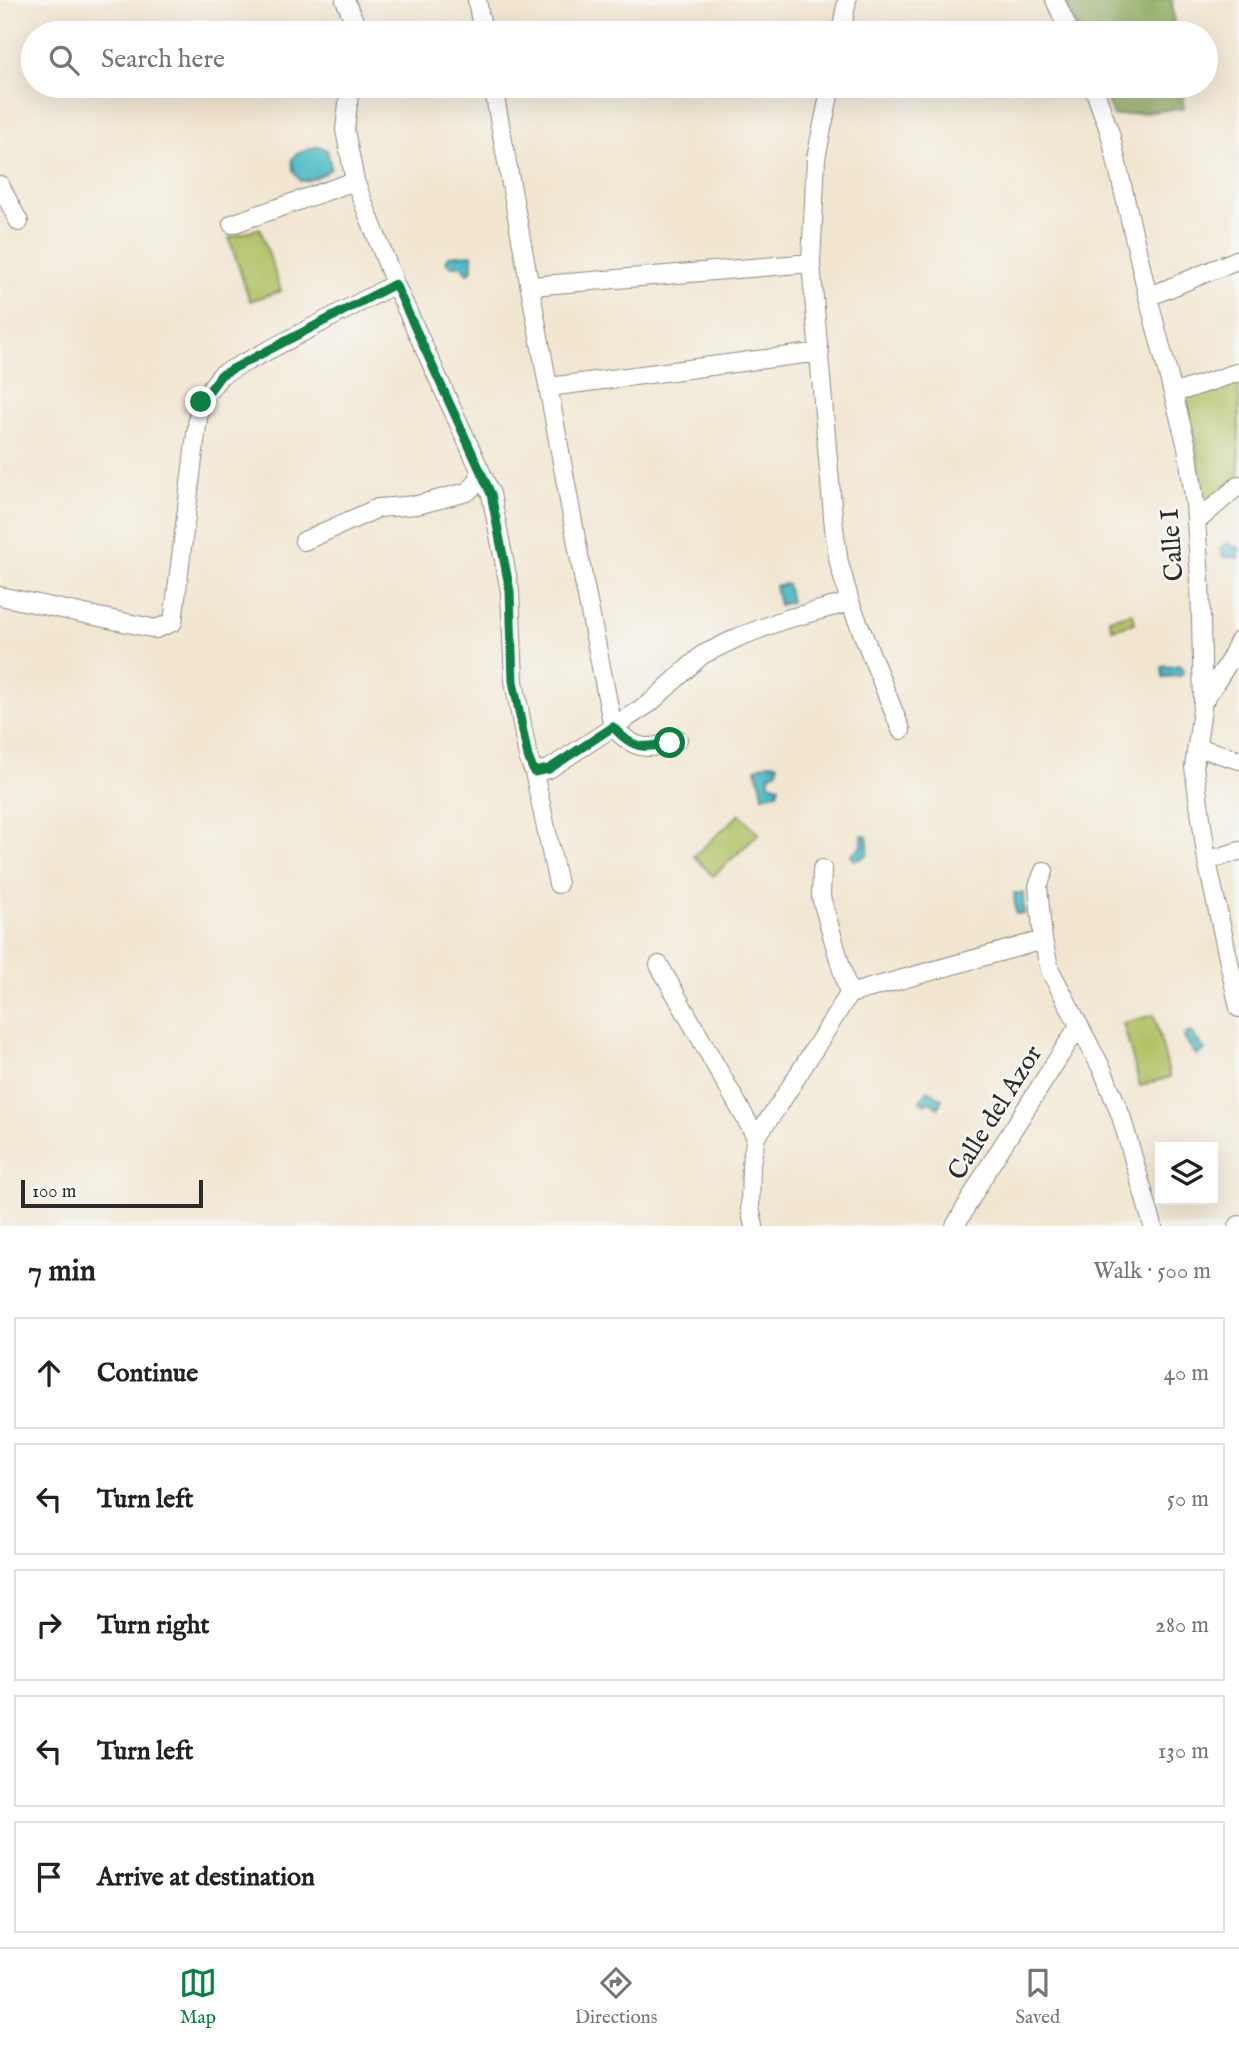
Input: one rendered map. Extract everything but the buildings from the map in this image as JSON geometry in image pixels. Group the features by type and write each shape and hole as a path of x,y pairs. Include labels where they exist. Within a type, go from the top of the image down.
{"street":[{"path":"345,0 354,21"},
{"path":"477,0 481,21"},
{"path":"843,21 847,0"},
{"path":"1055,0 1065,21"},
{"path":"348,98 345,130 355,181 395,284 491,494 510,591 513,681 558,884"},
{"path":"495,98 613,727 625,740 646,748 678,739"},
{"path":"828,98 816,158 811,263 834,528 839,563 850,603 901,730"},
{"name":"Calle I","path":"1098,98 1110,133 1148,297 1187,447 1200,580 1203,702 1194,767 1207,861 1239,1008"},
{"path":"232,224 355,181"},
{"path":"0,185 19,222"},
{"path":"1148,297 1239,259"},
{"path":"531,286 811,263"},
{"path":"0,596 156,629 173,622 201,402 221,375 395,284"},
{"path":"549,387 820,352"},
{"path":"1175,393 1239,372"},
{"path":"304,541 378,508 417,505 467,492 475,485 481,473"},
{"path":"1196,522 1239,485"},
{"path":"534,772 549,769 650,703 702,655 783,620 850,603"},
{"path":"1203,702 1239,641"},
{"path":"1196,747 1239,760"},
{"path":"1207,861 1239,851"},
{"path":"822,869 821,897 849,994"},
{"path":"1044,871 1038,886 1042,940 1050,970 1103,1071 1121,1116 1153,1226"},
{"path":"754,1226 751,1208 751,1164 756,1137 849,994 1042,940"},
{"path":"659,965 756,1137"},
{"name":"Calle del Azor","path":"955,1226 987,1170 1078,1027"}],"green space":[{"path":"1065,0 1172,0 1174,21 1074,21"},
{"path":"1106,98 1183,98 1184,108 1113,116"},
{"path":"260,228 281,291 250,301 229,238"},
{"path":"1239,378 1239,479 1204,509 1196,445 1183,394"},
{"path":"1133,613 1135,623 1112,629 1109,619"},
{"path":"740,814 759,834 713,876 694,856"},
{"path":"1154,1015 1170,1077 1140,1086 1123,1023"}],"water":[{"path":"318,146 327,150 331,168 317,177 300,181 293,170 292,159 296,154"},
{"path":"472,254 472,270 469,273 464,266 450,266 446,262 449,256"},
{"path":"1227,542 1239,547 1239,558 1223,557 1221,548"},
{"path":"787,584 791,602 779,605 775,586"},
{"path":"1180,665 1183,673 1180,676 1163,677 1162,667"},
{"path":"768,763 778,764 777,771 769,775 769,783 779,786 777,793 763,796 756,768"},
{"path":"862,835 867,836 868,853 854,861 851,854 862,846"},
{"path":"1014,893 1023,893 1024,914 1016,914"},
{"path":"1191,1032 1205,1050 1197,1056 1184,1038 1185,1034"},
{"path":"928,1090 942,1099 938,1108 928,1101 925,1104 920,1101"}],"route":[{"path":"201,402 221,375 395,284 491,494 510,591 513,681 528,757 534,772 549,769 613,727 625,740 636,746 646,748 670,743"}]}
